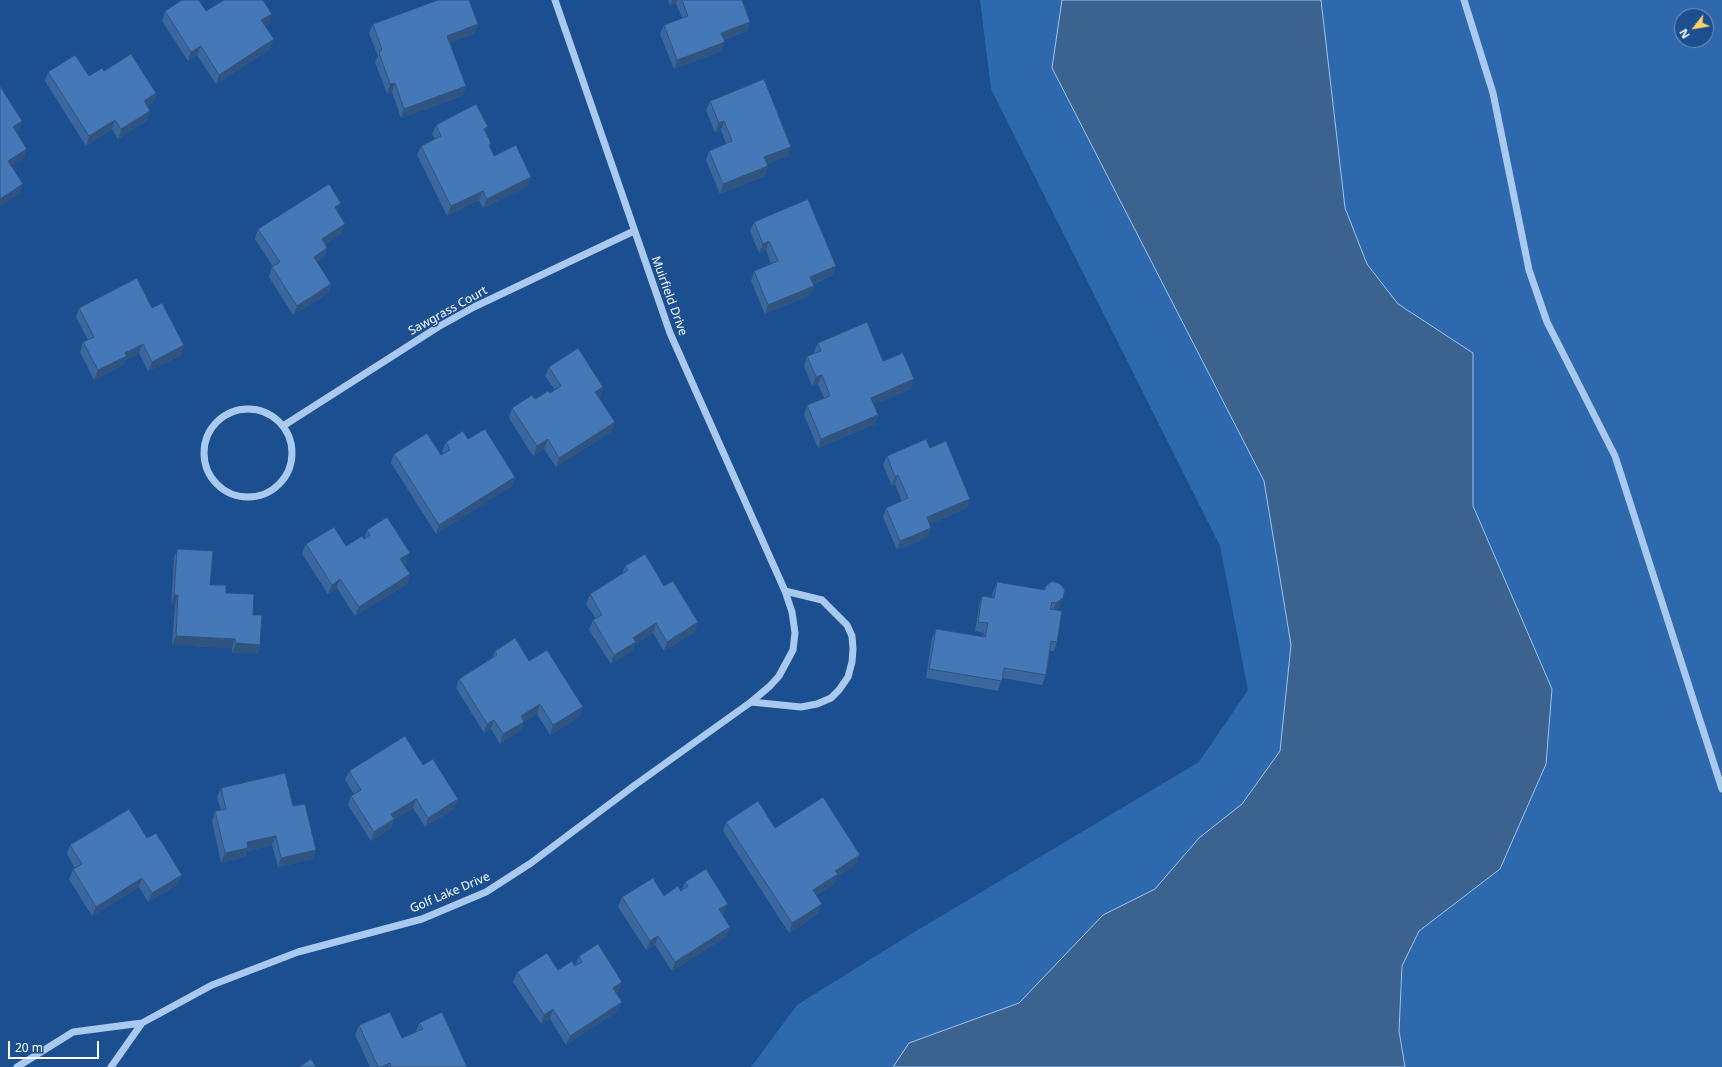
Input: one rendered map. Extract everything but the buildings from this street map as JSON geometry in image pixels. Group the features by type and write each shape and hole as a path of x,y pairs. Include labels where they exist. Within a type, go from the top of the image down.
{"street":[{"name":"Muirfield Drive","path":"555,0 670,333 785,592 792,612 796,633 793,650 780,676 751,702"},
{"path":"1464,0 1493,94 1529,270 1547,322 1615,456 1722,789"},
{"name":"Sawgrass Court","path":"283,426 438,327 474,307 634,231"},
{"path":"242,409 257,410 272,415 283,426 287,432 292,447 291,462 286,476 275,488 262,495 243,497 229,492 216,483 208,472 204,457 206,442 212,428 228,414 242,409"},
{"path":"751,702 800,707 817,704 831,698 840,690 848,677 852,662 853,649 852,636 847,625 822,600 785,592"},
{"name":"Golf Lake Drive","path":"17,1067 73,1032 142,1023 212,985 298,952 422,919 486,892 531,864 751,702"},
{"name":"Golf Lake Drive","path":"111,1067 142,1023"}],"shaded area":[{"path":"980,0 1722,0 1722,1067 751,1067 797,1005 911,934 1199,762 1248,690 1220,546 991,89"},
{"path":"1062,0 1321,0 1345,208 1367,264 1398,304 1473,353 1473,506 1552,689 1546,764 1500,869 1419,931 1402,966 1399,1031 1405,1067 893,1067 909,1043 1019,1003 1103,915 1155,889 1199,838 1242,804 1280,751 1291,645 1264,481 1052,68"}]}
